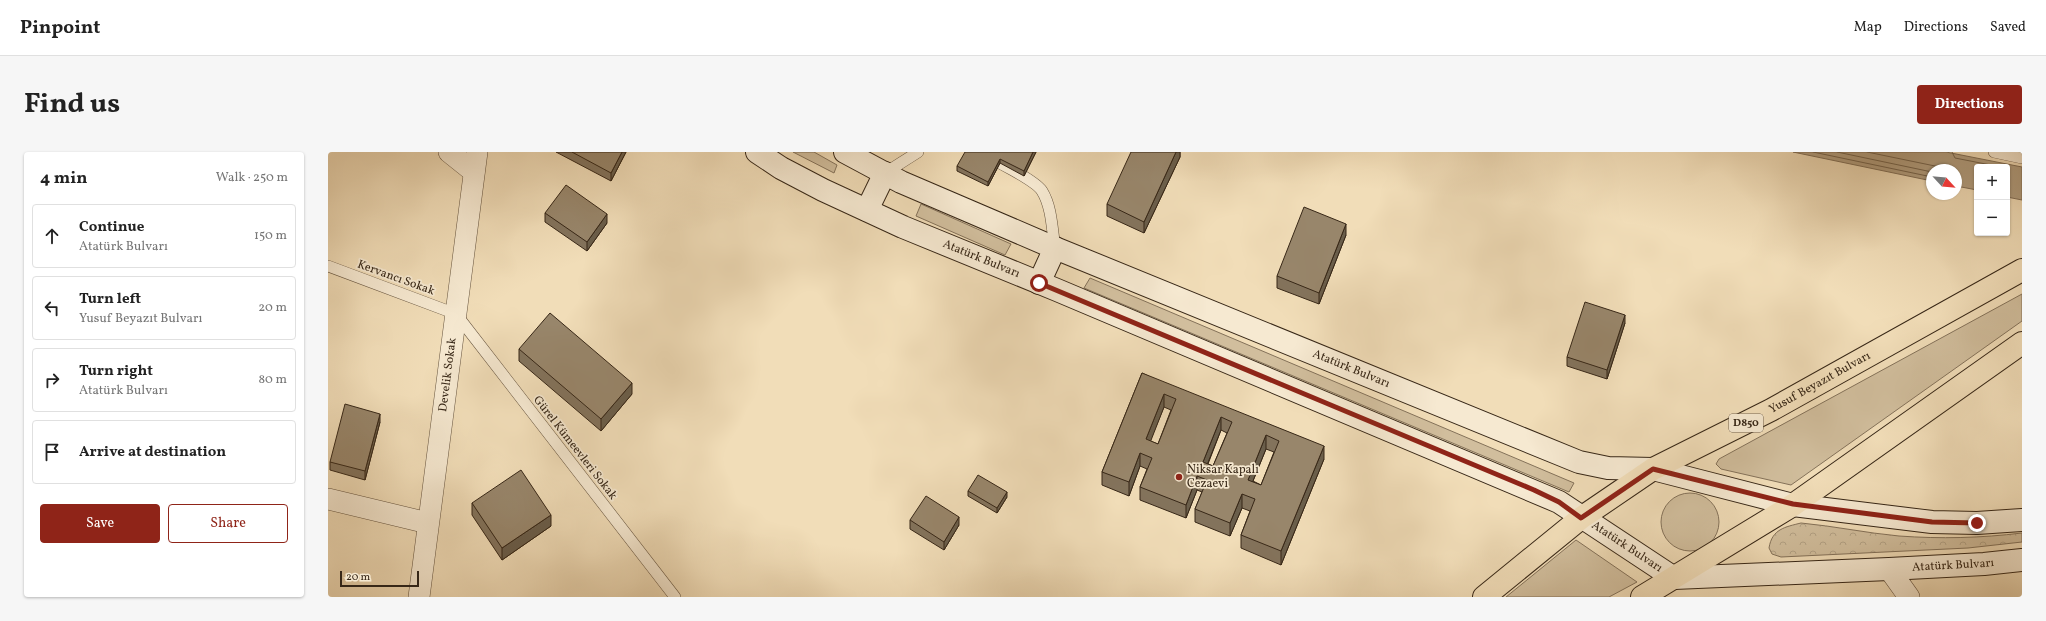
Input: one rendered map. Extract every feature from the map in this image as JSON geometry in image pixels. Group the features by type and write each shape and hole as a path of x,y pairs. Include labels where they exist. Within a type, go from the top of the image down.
{"main road":[{"name":"Atatürk Bulvarı","path":"757,152 781,168 903,228 1039,283 1534,490 1559,502 1581,518 1674,578 1890,569 1984,564 2022,560"},
{"name":"Atatürk Bulvarı","path":"845,152 901,182 1055,248 1578,462 1608,468 1653,469 1793,504 1932,522 1977,523 2022,520"},
{"path":"867,210 885,173"},
{"path":"1039,283 1055,248"},
{"name":"Yusuf Beyazıt Bulvarı","path":"1484,597 1581,518 1653,469 1771,410 2022,270"},
{"path":"1642,597 1793,504 2022,343"}],"street":[{"path":"449,152 476,162"},
{"name":"Develik Sokak","path":"419,597 476,162"},
{"path":"328,499 428,523"},
{"path":"1890,569 1909,597"}],"lane":[{"path":"885,173 918,152"},
{"path":"976,152 1032,182 1042,190 1048,208 1055,248"},
{"path":"1994,152 2022,158"},
{"name":"Kervancı Sokak","path":"328,266 456,314"},
{"name":"Gürel Kümeevleri Sokak","path":"456,314 674,597"}],"green space":[{"path":"793,152 814,152 837,165 834,173"},
{"path":"921,204 1011,244 1005,255 916,216"},
{"path":"1090,278 1574,483 1569,492 1084,288"},
{"path":"2022,294 2022,321 1791,485 1721,469 1716,464 1719,459"},
{"path":"1684,493 1696,493 1711,501 1719,516 1719,528 1711,543 1696,551 1684,551 1669,543 1661,528 1661,516 1669,501"},
{"path":"1801,523 1887,535 1915,537 1961,538 2022,533 2022,542 1968,548 1781,557 1772,554 1769,548 1776,533 1785,528"},
{"path":"1576,540 1637,582 1609,597 1506,597"}],"water":[{"path":"1793,152 1946,152 2007,164 1974,164 1974,189 1962,187 1962,164 1926,164 1926,180"},
{"path":"2010,165 2022,167 2022,200 2010,198"}],"building":[{"path":"572,152 622,152 611,173"},
{"path":"965,152 1033,152 1024,171 1000,159 988,182 957,166"},
{"path":"1131,152 1176,152 1144,222 1107,204"},
{"path":"566,185 607,214 587,242 545,213"},
{"path":"1304,207 1346,224 1319,293 1277,276"},
{"path":"1585,302 1625,315 1607,370 1567,357"},
{"path":"550,313 632,383 601,419 519,349"},
{"name":"Niksar Kapalı Cezaevi","path":"1142,373 1324,446 1281,551 1241,535 1255,499 1242,494 1230,523 1195,509 1207,480 1197,476 1186,505 1140,487 1152,458 1140,453 1129,482 1102,472","holes":["1164,394 1176,399 1158,444 1146,439","1221,417 1232,422 1213,466 1203,462","1266,435 1279,441 1261,485 1248,480"]},
{"path":"345,404 380,414 365,471 330,462"},
{"path":"521,470 551,515 502,548 472,503"},
{"path":"978,475 1007,492 997,508 968,491"},
{"path":"926,496 959,517 944,542 910,520"}],"place":[{"name":"Niksar Kapalı Cezaevi","path":"1179,477"}],"route":[{"path":"1039,283 1534,490 1559,502 1581,518 1653,469 1793,504 1932,522 1977,523"}]}
